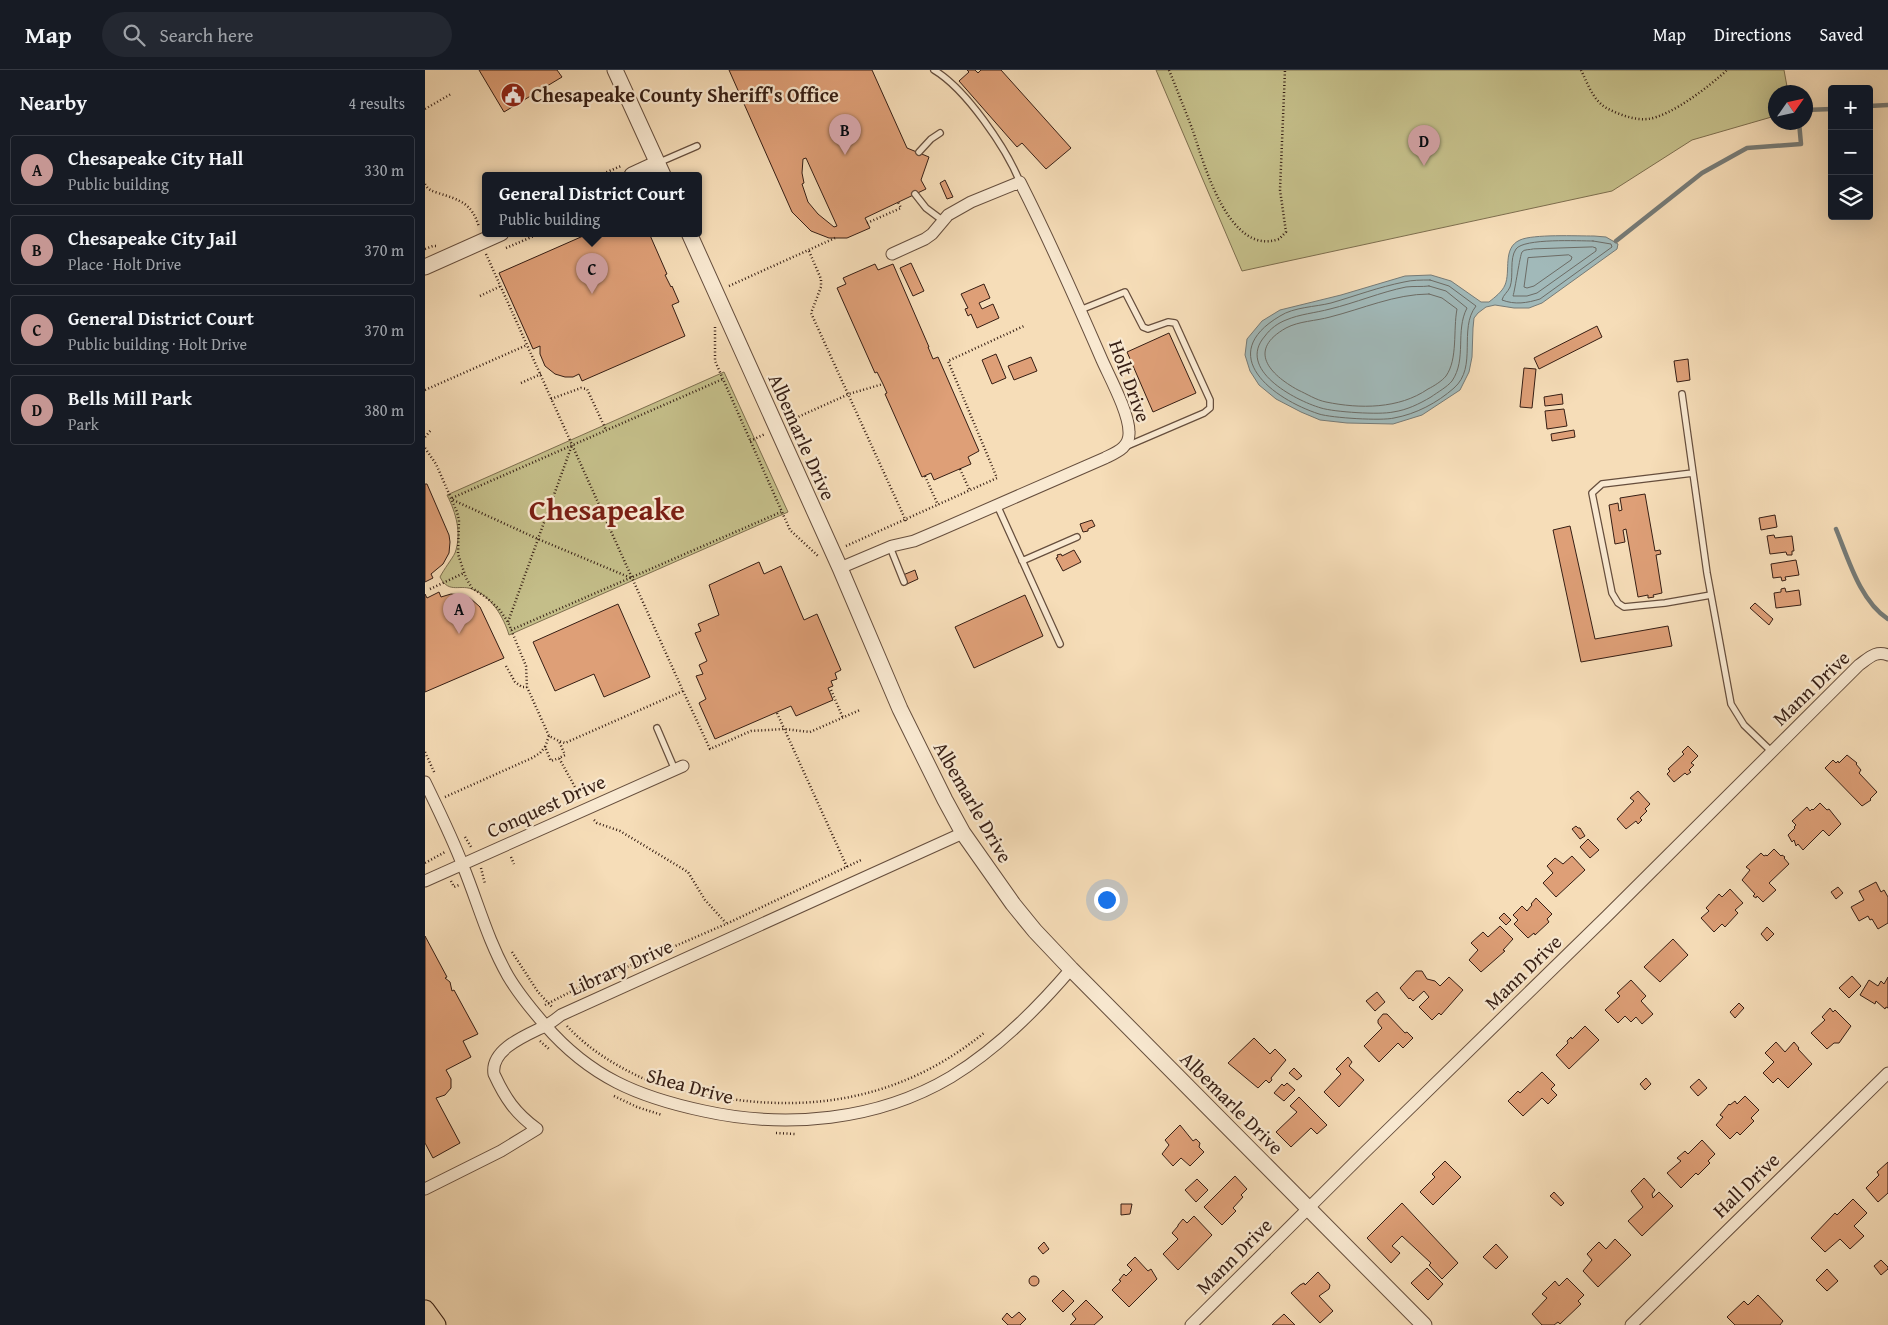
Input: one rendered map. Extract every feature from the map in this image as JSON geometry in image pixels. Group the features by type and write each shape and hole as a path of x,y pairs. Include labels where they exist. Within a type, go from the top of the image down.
{"main road":[{"path":"425,1310 436,1325"}],"street":[{"path":"615,70 660,169 646,172"},
{"path":"892,254 925,239 932,234 942,220 971,202 1020,182"},
{"name":"Holt Drive","path":"840,568 890,547 914,541 1105,458 1125,447 1129,439 1128,423 1080,310 1020,182"},
{"path":"425,267 492,237"},
{"name":"Albemarle Drive","path":"691,237 840,568 900,709 963,832 987,869 1035,931 1071,969 1424,1325"},
{"name":"Mann Drive","path":"1191,1325 1587,936 1859,665 1876,653 1886,654"},
{"name":"Conquest Drive","path":"425,881 679,768"},
{"name":"Shea Drive","path":"425,782 463,864 487,934 509,978 535,1012 564,1045 593,1068 623,1086 676,1106 736,1118 774,1121 817,1119 884,1106 922,1092 951,1077 988,1052 1020,1024 1071,969"},
{"name":"Library Drive","path":"425,1189 494,1155 537,1129 523,1119 510,1104 497,1081 494,1070 497,1060 503,1052 531,1031 546,1026 559,1017 963,832"},
{"name":"Hall Drive","path":"1631,1325 1888,1073"}],"lane":[{"path":"934,70 953,83 964,96 1005,152 1020,182"},
{"path":"919,152 931,139 940,133"},
{"path":"660,169 697,146"},
{"path":"915,194 925,208 942,220"},
{"path":"1080,310 1125,292 1143,327 1148,329 1168,322 1175,323 1211,403 1210,408 1204,413 1125,447"},
{"path":"1682,394 1711,595 1731,704 1744,725 1772,752"},
{"path":"1693,473 1602,484 1592,493 1612,593 1618,603 1624,607 1665,603 1711,595"},
{"path":"997,505 1060,644"},
{"path":"1022,561 1077,537"},
{"path":"890,547 904,582"},
{"path":"657,728 679,768"}],"path":[{"path":"1169,70 1212,187 1227,213 1242,232 1256,240 1266,242 1279,240 1286,232 1280,190 1285,70"},
{"path":"1581,70 1595,97 1604,107 1630,117 1643,119 1661,115 1703,90 1727,70"},
{"path":"425,109 451,94"},
{"path":"425,184 429,190 467,205 475,216 487,257 710,749 751,731 784,729 810,732 860,710"},
{"path":"867,223 901,208 898,202"},
{"path":"505,249 532,237"},
{"path":"715,292 835,238"},
{"path":"809,251 821,279 821,287 811,313 906,521"},
{"path":"487,257 496,253"},
{"path":"480,296 501,286"},
{"path":"714,324 715,361 781,512 790,530 820,558 906,521 997,478 948,361 1024,326"},
{"path":"425,390 527,345"},
{"path":"521,383 541,374"},
{"path":"453,499 723,378"},
{"path":"750,441 775,427 849,394 883,384"},
{"path":"551,399 581,388 587,389 606,430"},
{"path":"425,437 431,430"},
{"path":"508,622 572,445"},
{"path":"425,448 436,464 453,499 459,520 458,554 464,573 472,588 499,609 508,622 526,666 527,687 549,736 565,743 683,691"},
{"path":"960,469 970,490"},
{"path":"925,476 938,505"},
{"path":"453,499 538,539 631,578"},
{"path":"511,630 781,512"},
{"path":"430,589 464,573"},
{"path":"506,666 515,682 522,687 527,687"},
{"path":"831,690 843,718"},
{"path":"777,714 847,867"},
{"path":"449,805 445,797 541,753 549,736"},
{"path":"545,747 551,761 559,758 565,755 559,741"},
{"path":"425,752 437,779"},
{"path":"559,758 587,809 597,823 619,831 688,872 705,900 734,936"},
{"path":"464,836 469,840 483,872 487,891"},
{"path":"511,855 514,864"},
{"path":"535,1012 549,1002 726,924 861,860"},
{"path":"510,949 538,992 549,1002 559,1017 576,1035 595,1051 634,1074 652,1082 734,1100 783,1104 832,1101 889,1087 939,1066 984,1033"},
{"path":"531,1031 550,1050"},
{"path":"612,1095 637,1107 662,1115"},
{"path":"773,1133 799,1133"}],"shaded area":[{"path":"1156,70 1784,70 1787,85 1768,85 1768,118 1692,140 1612,191 1242,271"},
{"path":"724,372 788,512 509,635 504,622 492,603 480,593 469,588 447,586 440,577 455,553 458,538 457,523 447,495"}],"water":[{"path":"1545,236 1606,237 1618,244 1617,249 1542,303 1529,308 1495,305 1486,307 1478,313 1474,318 1472,357 1469,372 1460,390 1422,415 1393,424 1347,423 1320,420 1276,399 1259,385 1250,371 1245,355 1247,339 1262,321 1280,310 1341,295 1405,276 1431,275 1451,281 1481,302 1489,302 1505,285 1511,248 1520,240"}],"building":[{"name":"Chesapeake County Sheriff's Office","path":"479,70 557,70 562,77 504,112"},
{"path":"729,70 872,70 907,148 929,157 921,180 926,189 865,218 870,228 847,238 829,238 811,231 792,212","holes":["806,158 837,226 834,227 818,214 808,202 802,184 804,183 802,173 803,159"]},
{"path":"967,70 975,70 978,73 981,70 1001,70 1071,148 1046,169 1022,143 1017,147 959,81 969,72"},
{"path":"945,180 953,197 947,199 940,183"},
{"path":"581,237 651,237 667,274 665,275 679,302 672,305 685,336 582,381 579,374 573,377 565,377 555,374 545,366 540,354 540,346 533,349 499,273"},
{"path":"911,263 924,291 913,296 900,268"},
{"path":"875,264 878,270 893,264 933,359 938,357 979,451 968,457 971,464 934,480 931,473 922,477 885,394 887,393 883,384 877,372 875,373 837,288 846,284 843,278"},
{"path":"984,284 990,298 979,303 982,309 993,304 999,318 977,328 971,314 968,316 965,309 968,308 961,294"},
{"path":"1597,326 1602,337 1539,369 1534,358"},
{"path":"1169,333 1196,393 1153,412 1127,352"},
{"path":"996,354 1006,378 992,384 982,360"},
{"path":"1031,357 1037,371 1014,380 1008,366"},
{"path":"1688,359 1690,380 1677,382 1674,361"},
{"path":"1524,368 1536,369 1532,408 1520,407"},
{"path":"1562,394 1563,404 1545,406 1544,397"},
{"path":"1564,409 1567,426 1547,429 1545,411"},
{"path":"1574,430 1575,437 1552,441 1551,434"},
{"path":"425,484 427,484 449,535 450,542 449,553 443,564 431,574 433,578 425,582"},
{"path":"1645,494 1655,551 1660,550 1661,554 1656,555 1662,593 1648,598 1648,595 1638,597 1626,529 1623,530 1625,542 1615,544 1609,505 1618,503 1619,511 1622,510 1620,498"},
{"path":"1775,515 1777,527 1761,530 1759,518"},
{"path":"1092,520 1095,526 1083,532 1080,524"},
{"path":"1570,526 1595,639 1668,626 1672,646 1581,662 1553,530"},
{"path":"1774,535 1775,538 1792,536 1794,551 1792,551 1792,555 1787,555 1786,552 1770,554 1767,536"},
{"path":"1074,550 1081,562 1063,571 1056,558 1058,557 1057,555 1061,554 1062,556"},
{"path":"1796,560 1799,575 1785,577 1786,580 1782,581 1781,577 1773,578 1771,564"},
{"path":"759,562 764,574 781,566 804,620 817,614 841,670 835,673 837,679 831,681 833,686 828,688 833,700 796,716 791,706 715,739 699,703 706,699 696,676 703,674 699,665 707,661 695,633 701,631 698,624 719,615 709,585"},
{"path":"915,570 918,579 907,584 903,575"},
{"path":"1785,588 1786,592 1799,590 1801,605 1776,608 1774,593 1781,592 1781,589"},
{"path":"439,592 441,597 451,594 462,595 470,598 480,607 504,658 425,692 425,594 427,598"},
{"path":"1025,595 1043,636 974,668 955,627"},
{"path":"1755,603 1773,619 1769,625 1750,608"},
{"path":"618,604 650,677 604,697 594,674 555,691 533,642"},
{"path":"1688,746 1698,756 1691,763 1694,765 1689,770 1691,772 1687,775 1685,773 1674,782 1667,774 1670,771 1668,769 1684,754 1682,752"},
{"path":"1847,755 1857,763 1861,770 1859,773 1877,792 1871,800 1862,806 1825,768 1833,760 1839,763"},
{"path":"1638,791 1650,804 1645,809 1647,811 1640,818 1642,820 1638,824 1636,821 1626,829 1617,819 1634,801 1630,798"},
{"path":"1820,803 1827,810 1829,809 1841,824 1829,836 1823,830 1803,850 1798,844 1796,846 1794,840 1792,842 1788,835 1796,825 1792,821 1807,807 1810,811"},
{"path":"1576,826 1580,828 1585,836 1580,839 1572,829"},
{"path":"1588,839 1599,850 1590,858 1580,847"},
{"path":"1774,849 1781,856 1785,857 1789,864 1769,883 1776,890 1763,902 1757,896 1756,898 1753,896 1755,894 1742,880 1750,870 1746,867 1761,853 1767,856"},
{"path":"1572,856 1585,870 1556,897 1543,883 1553,873 1547,866 1555,858 1563,864"},
{"path":"1876,882 1881,892 1884,890 1888,897 1888,923 1878,929 1868,916 1859,921 1851,907 1864,900 1859,891"},
{"path":"1838,887 1843,893 1836,899 1831,892"},
{"path":"1730,889 1743,903 1735,910 1738,913 1725,927 1722,924 1714,932 1701,918 1709,911 1706,908 1719,894 1722,897"},
{"path":"1536,898 1552,914 1547,919 1549,922 1535,935 1534,933 1528,938 1514,924 1518,920 1513,915 1522,906 1527,911"},
{"path":"1504,913 1511,920 1506,925 1499,918"},
{"path":"1500,926 1513,939 1503,950 1505,951 1481,972 1469,960 1478,950 1471,943 1483,932 1488,937"},
{"path":"1767,927 1774,934 1767,941 1761,934"},
{"path":"425,936 447,977 445,978 450,982 452,991 454,990 478,1034 463,1041 471,1057 446,1070 451,1079 451,1088 445,1095 436,1098 460,1143 433,1158 425,1143"},
{"path":"1673,939 1688,955 1660,982 1644,967"},
{"path":"1416,971 1422,971 1427,979 1435,981 1440,986 1449,977 1463,990 1441,1015 1439,1013 1432,1020 1419,1007 1429,997 1424,991 1413,1001 1400,988"},
{"path":"1852,976 1861,986 1849,998 1839,988"},
{"path":"1888,977 1888,1008 1886,1007 1885,1009 1876,1001 1875,1004 1860,995 1869,980 1878,986 1881,981 1884,984"},
{"path":"1631,980 1646,996 1641,1001 1653,1014 1642,1024 1636,1017 1631,1022 1625,1016 1618,1023 1605,1010 1620,996 1617,993"},
{"path":"1377,992 1385,1002 1375,1011 1366,1001"},
{"path":"1739,1003 1744,1008 1735,1018 1730,1012"},
{"path":"1830,1008 1833,1012 1835,1010 1851,1026 1839,1043 1834,1043 1827,1049 1811,1033 1825,1020 1822,1017"},
{"path":"1383,1014 1387,1014 1405,1033 1407,1032 1413,1038 1403,1048 1398,1043 1379,1062 1364,1046 1382,1028 1378,1020"},
{"path":"1585,1026 1599,1040 1569,1069 1556,1055 1568,1043 1567,1041 1571,1037 1572,1039"},
{"path":"1254,1038 1270,1054 1275,1049 1286,1060 1269,1083 1266,1080 1258,1088 1228,1063"},
{"path":"1776,1042 1785,1052 1794,1042 1812,1064 1788,1088 1778,1078 1773,1083 1763,1073 1774,1062 1765,1053"},
{"path":"1348,1057 1352,1062 1349,1066 1364,1080 1339,1107 1324,1092 1341,1074 1336,1069"},
{"path":"1294,1068 1302,1076 1297,1080 1289,1073"},
{"path":"1542,1072 1555,1085 1551,1089 1557,1095 1548,1104 1542,1098 1523,1116 1508,1101 1518,1091 1520,1093"},
{"path":"1646,1078 1651,1084 1645,1090 1640,1084"},
{"path":"1699,1079 1707,1088 1698,1096 1690,1087"},
{"path":"1287,1083 1295,1090 1284,1101 1274,1093 1282,1084 1284,1086"},
{"path":"1745,1096 1759,1110 1751,1118 1754,1121 1740,1135 1737,1132 1730,1139 1716,1125 1723,1117 1720,1115 1729,1104 1735,1101 1737,1104"},
{"path":"1299,1097 1327,1125 1317,1134 1311,1128 1291,1147 1276,1132 1297,1112 1290,1106"},
{"path":"1180,1125 1193,1141 1196,1139 1200,1143 1199,1147 1204,1152 1190,1166 1181,1158 1173,1166 1162,1154 1169,1145 1165,1140"},
{"path":"1702,1140 1715,1154 1708,1161 1710,1163 1698,1175 1696,1173 1681,1188 1667,1173 1681,1161 1677,1158 1685,1151 1688,1154"},
{"path":"1445,1161 1461,1177 1433,1205 1420,1192 1435,1177 1432,1174"},
{"path":"1888,1162 1888,1193 1878,1202 1866,1188 1879,1175 1877,1172"},
{"path":"1235,1176 1247,1189 1241,1195 1243,1197 1233,1208 1236,1211 1222,1225 1204,1207"},
{"path":"1644,1178 1655,1190 1652,1194 1653,1198 1659,1192 1673,1206 1642,1236 1628,1221 1643,1207 1631,1191"},
{"path":"1197,1179 1208,1190 1196,1202 1185,1190"},
{"path":"1554,1192 1564,1203 1561,1206 1550,1196"},
{"path":"1853,1199 1867,1213 1854,1226 1864,1236 1850,1249 1840,1239 1825,1252 1811,1238 1835,1213 1837,1215"},
{"path":"1402,1203 1458,1263 1442,1279 1429,1265 1431,1263 1402,1236 1392,1246 1400,1253 1391,1263 1367,1238"},
{"path":"1121,1204 1132,1204 1130,1214 1121,1215"},
{"path":"1194,1216 1212,1235 1178,1270 1163,1254 1178,1239 1172,1233 1178,1225 1183,1219 1187,1223"},
{"path":"1615,1239 1631,1255 1598,1287 1583,1271 1592,1260 1587,1254 1599,1242 1606,1249"},
{"path":"1044,1242 1049,1249 1043,1254 1038,1248"},
{"path":"1496,1244 1508,1257 1496,1269 1483,1257"},
{"path":"1135,1257 1148,1271 1151,1269 1157,1279 1129,1307 1112,1290 1121,1281 1119,1280 1124,1274 1126,1276 1132,1270 1127,1265"},
{"path":"1881,1260 1888,1269 1881,1275 1874,1266"},
{"path":"1427,1268 1443,1284 1428,1300 1411,1283"},
{"path":"1827,1269 1838,1281 1827,1291 1816,1280"},
{"path":"1318,1272 1330,1285 1329,1289 1319,1296 1333,1311 1320,1323 1291,1293 1300,1285 1304,1283 1305,1285"},
{"path":"1032,1276 1036,1276 1039,1281 1038,1285 1032,1286 1029,1283 1029,1279"},
{"path":"1567,1278 1584,1295 1578,1301 1581,1304 1560,1324 1558,1322 1554,1325 1542,1325 1532,1314 1547,1298 1542,1294 1555,1281 1559,1286"},
{"path":"1063,1290 1074,1301 1063,1312 1052,1301"},
{"path":"1758,1295 1783,1321 1780,1325 1735,1325 1727,1317 1744,1301 1748,1305"},
{"path":"1086,1300 1103,1317 1094,1325 1070,1325 1076,1319 1072,1314"},
{"path":"1019,1312 1026,1319 1020,1325 1008,1325 1002,1319 1007,1313 1012,1318"},
{"path":"1284,1314 1295,1325 1272,1325"}],"waterway":[{"path":"1873,106 1888,105"},
{"path":"1813,110 1828,109"},
{"path":"1616,241 1702,173 1747,148 1801,144 1800,130"},
{"path":"1836,529 1862,590 1878,611 1888,619"}],"place":[{"name":"Chesapeake County Sheriff's Office","path":"513,95"},
{"name":"Chesapeake City Jail","path":"845,155"},
{"name":"Bells Mill Park","path":"1424,166"},
{"name":"General District Court","path":"592,294"},
{"name":"Chesapeake City Hall","path":"459,634"}],"district":[{"name":"Chesapeake","path":"607,510"}]}
